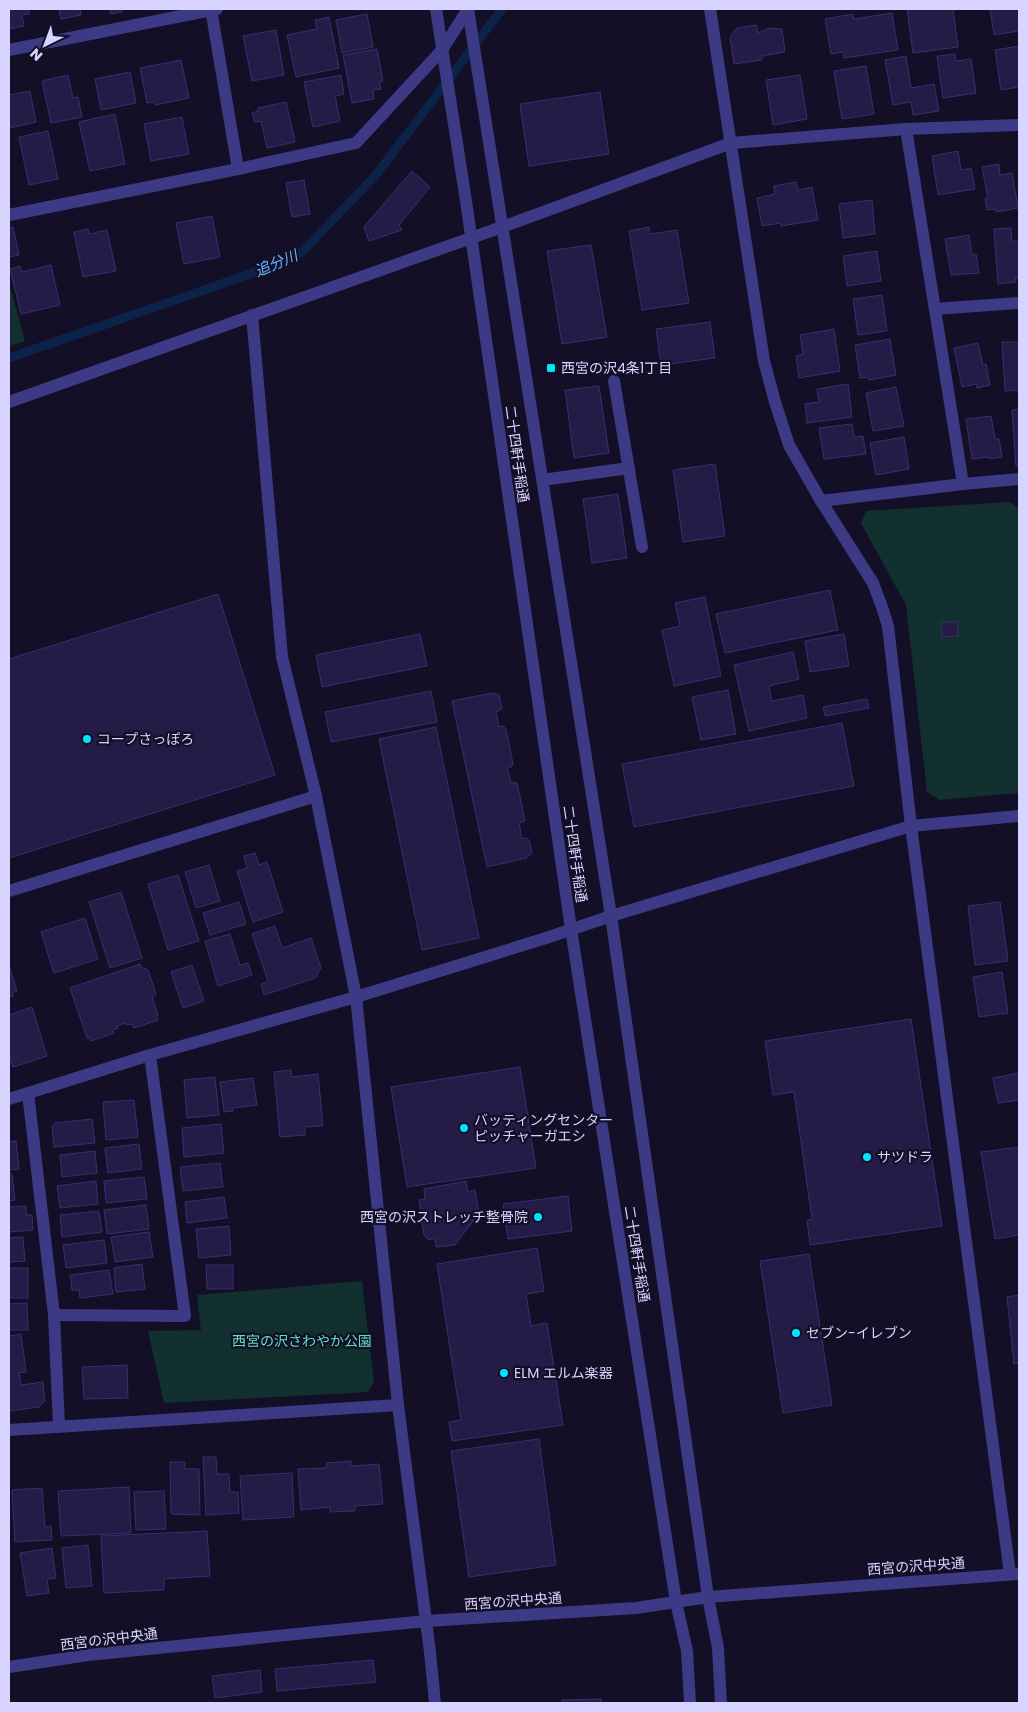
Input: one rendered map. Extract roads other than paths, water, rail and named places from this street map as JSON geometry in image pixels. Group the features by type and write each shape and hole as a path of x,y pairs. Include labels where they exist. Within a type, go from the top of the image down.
{"street":[{"path":"9,50 213,9 238,169"},
{"name":"二十四軒手稲通","path":"436,9 466,201 571,929 676,1602 686,1651 690,1703"},
{"path":"710,9 764,361 774,402 789,445 873,583 888,626 911,826 1015,1574"},
{"name":"二十四軒手稲通","path":"468,13 611,916 708,1596 718,1648 721,1703"},
{"path":"9,215 356,143 442,56 468,13"},
{"path":"9,402 502,227 731,143 906,129 1019,125"},
{"path":"906,129 963,484"},
{"path":"935,309 1019,303"},
{"path":"252,315 282,657 316,796 356,997 398,1405 435,1703"},
{"path":"614,381 642,547"},
{"path":"542,480 628,468"},
{"path":"821,500 1019,479"},
{"path":"9,891 316,796"},
{"path":"9,1099 150,1055 356,997 611,916 911,826 1019,816"},
{"path":"54,1315 185,1316 150,1055"},
{"path":"28,1093 54,1315 59,1426"},
{"path":"9,1430 398,1405"},
{"name":"西宮の沢中央通","path":"9,1667 88,1655 426,1621 636,1608 708,1596 1015,1574"}],"waterway":[{"name":"追分川","path":"9,358 250,274 302,252 376,175 502,9"}],"place":[{"name":"西宮の沢4条1丁目","path":"551,368"},
{"name":"コープさっぽろ","path":"87,739"},
{"name":"バッティングセンター ピッチャーガエシ","path":"464,1128"},
{"name":"サツドラ","path":"867,1157"},
{"name":"西宮の沢ストレッチ整骨院","path":"538,1217"},
{"name":"セブン-イレブン","path":"796,1333"},
{"name":"ELM エルム楽器","path":"504,1373"}],"park label":[{"name":"西宮の沢さわやか公園","path":"302,1341"}]}
